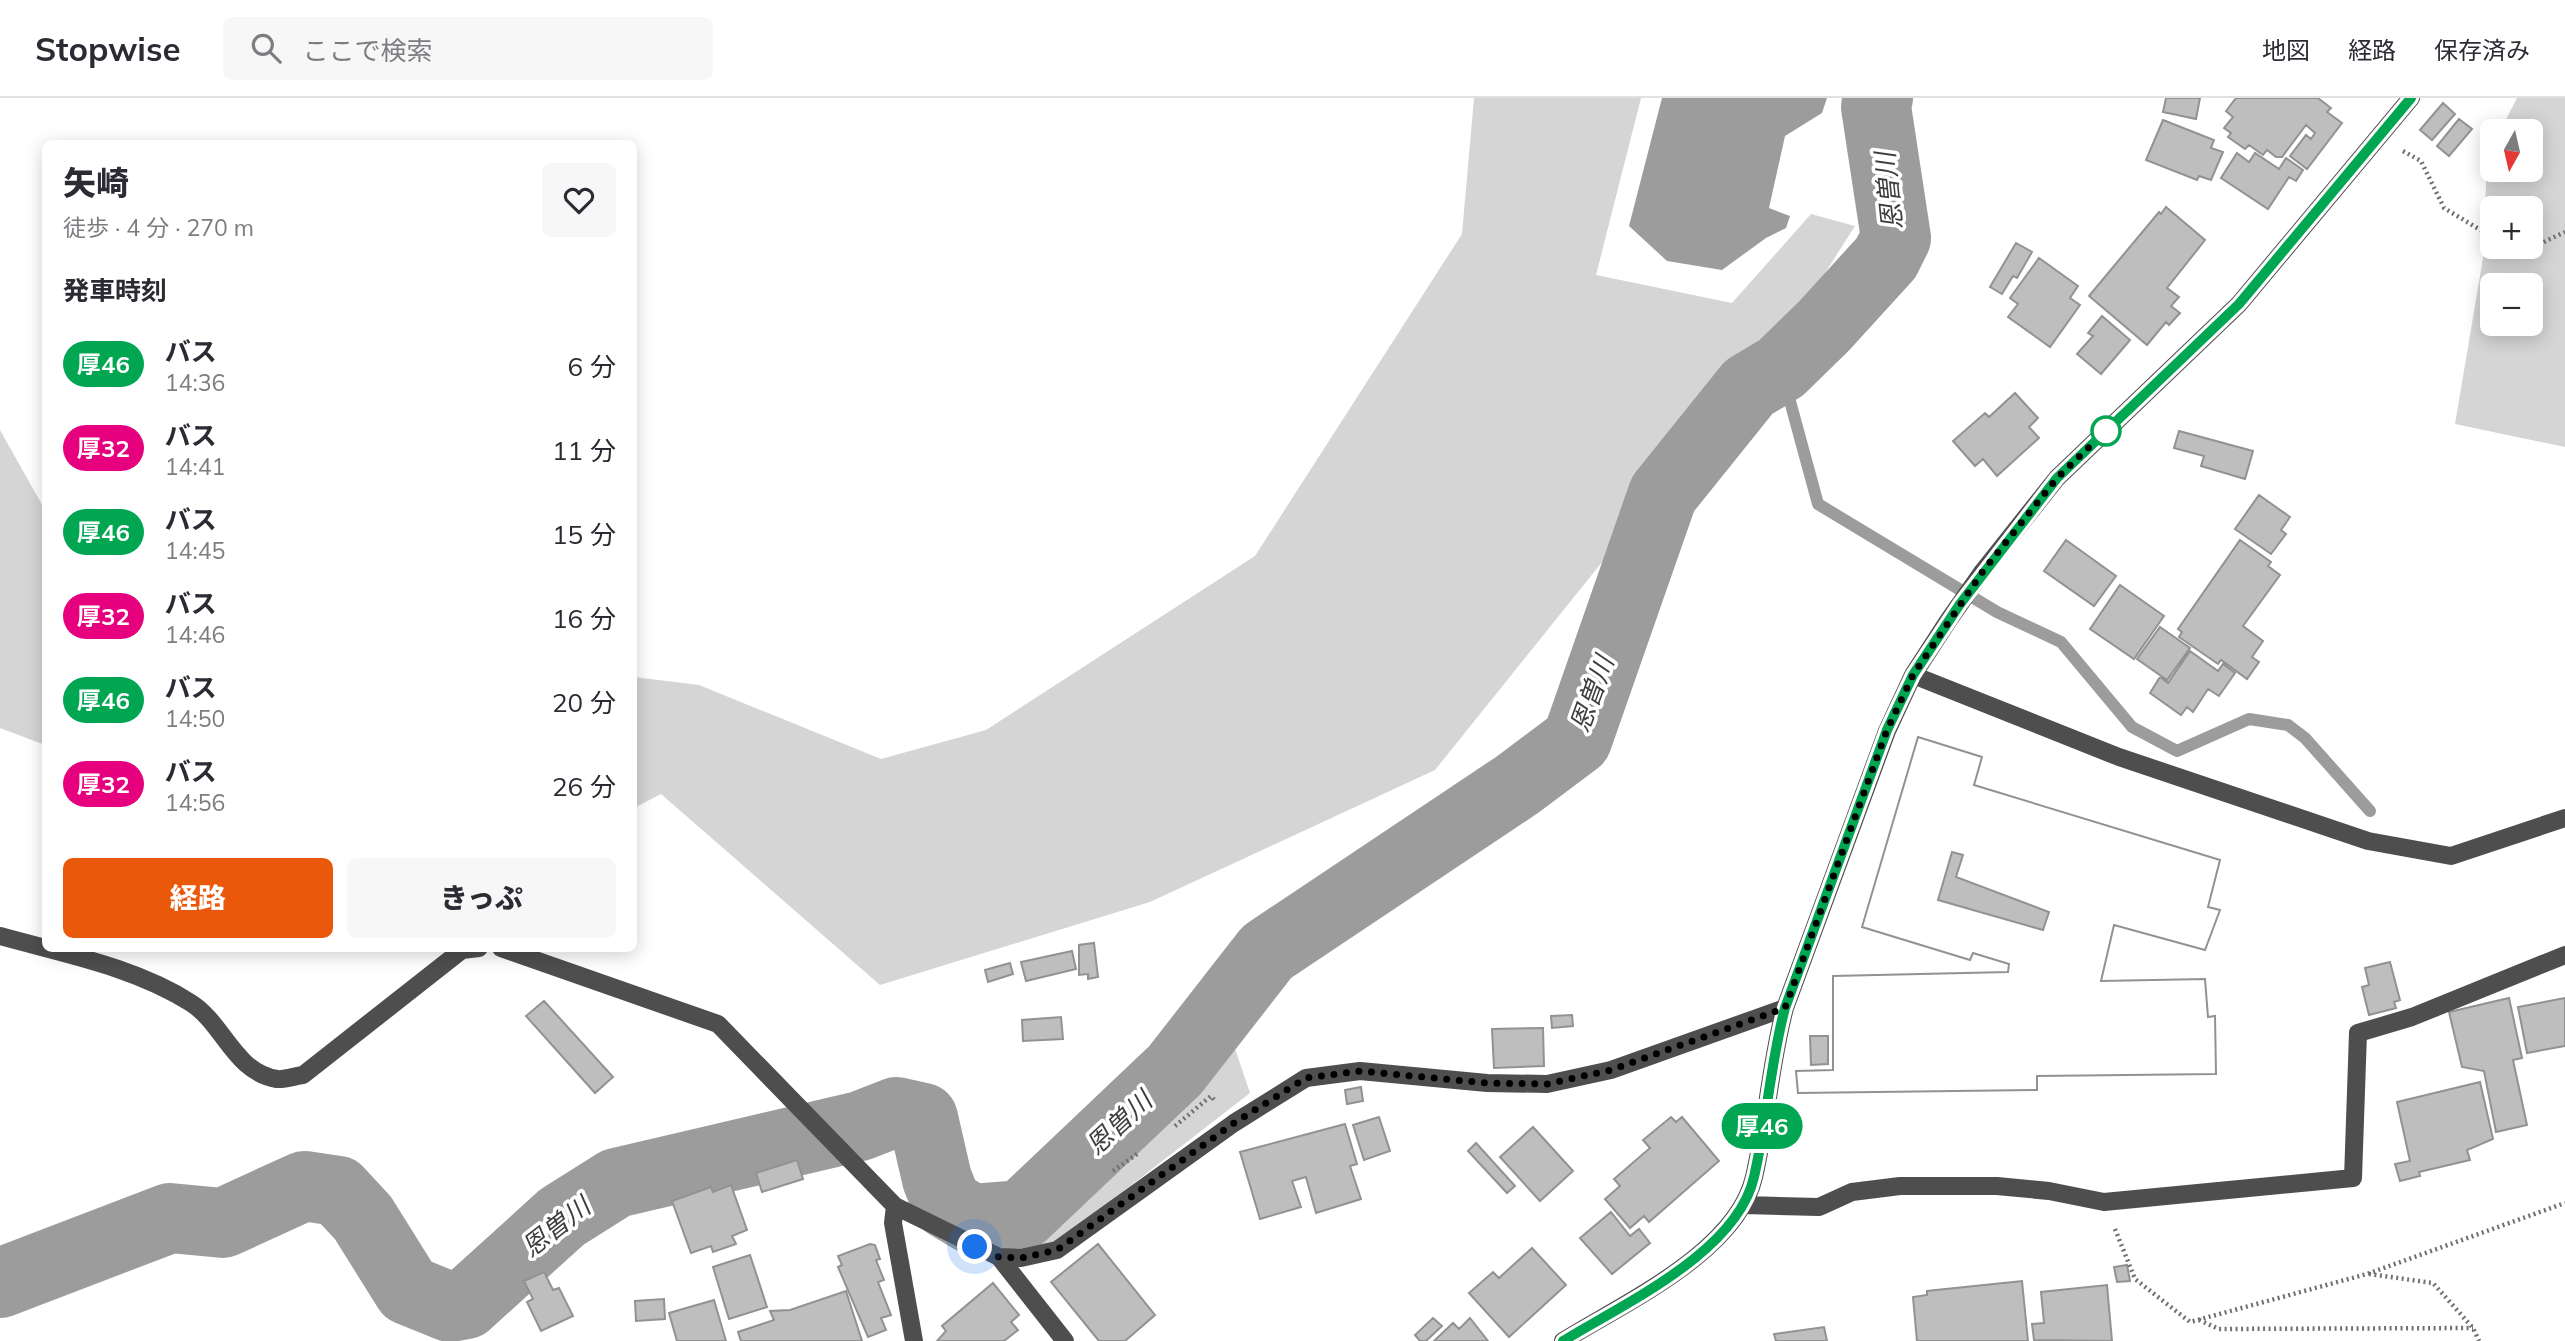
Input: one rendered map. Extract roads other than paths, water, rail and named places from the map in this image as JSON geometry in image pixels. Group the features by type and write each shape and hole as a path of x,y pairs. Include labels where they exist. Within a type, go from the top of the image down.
{"street":[{"path":"1563,1341 1695,1259 1732,1224 1745,1205 1754,1178 1773,1051 1785,1008 1887,730 1913,675 1948,621 1983,571 2057,478 2239,304 2411,98"},
{"path":"1913,675 2119,757 2368,841 2451,856 2565,818"},
{"path":"0,936 42,948"},
{"path":"56,952 137,975 191,1002 210,1018 245,1065 277,1079 303,1075 459,952"},
{"path":"512,952 719,1024 895,1206 999,1257 1021,1258 1057,1250 1234,1123 1306,1078 1360,1071 1487,1083 1547,1084 1611,1070 1785,1008"},
{"path":"1745,1205 1819,1206 1852,1192 1900,1186 1997,1186 2049,1191 2104,1202 2353,1178 2358,1033 2412,1017 2565,954"},
{"path":"895,1206 893,1223 914,1341"},
{"path":"999,1257 1065,1341"}],"waterway":[{"name":"恩曽川","path":"0,1283 170,1218 223,1223 304,1186 338,1191 363,1218 408,1290 450,1307 466,1304 562,1217 616,1183 860,1126 896,1112 923,1118 937,1179 947,1204 972,1219 1022,1215 1175,1070 1267,952 1517,785 1577,740 1663,494 1749,387 1781,368 1824,326 1886,258 1896,238 1876,107 1878,98"},
{"path":"1781,368 1818,504 1997,612 2061,642 2132,727 2177,751 2249,719 2288,725 2305,738 2370,811"}]}
